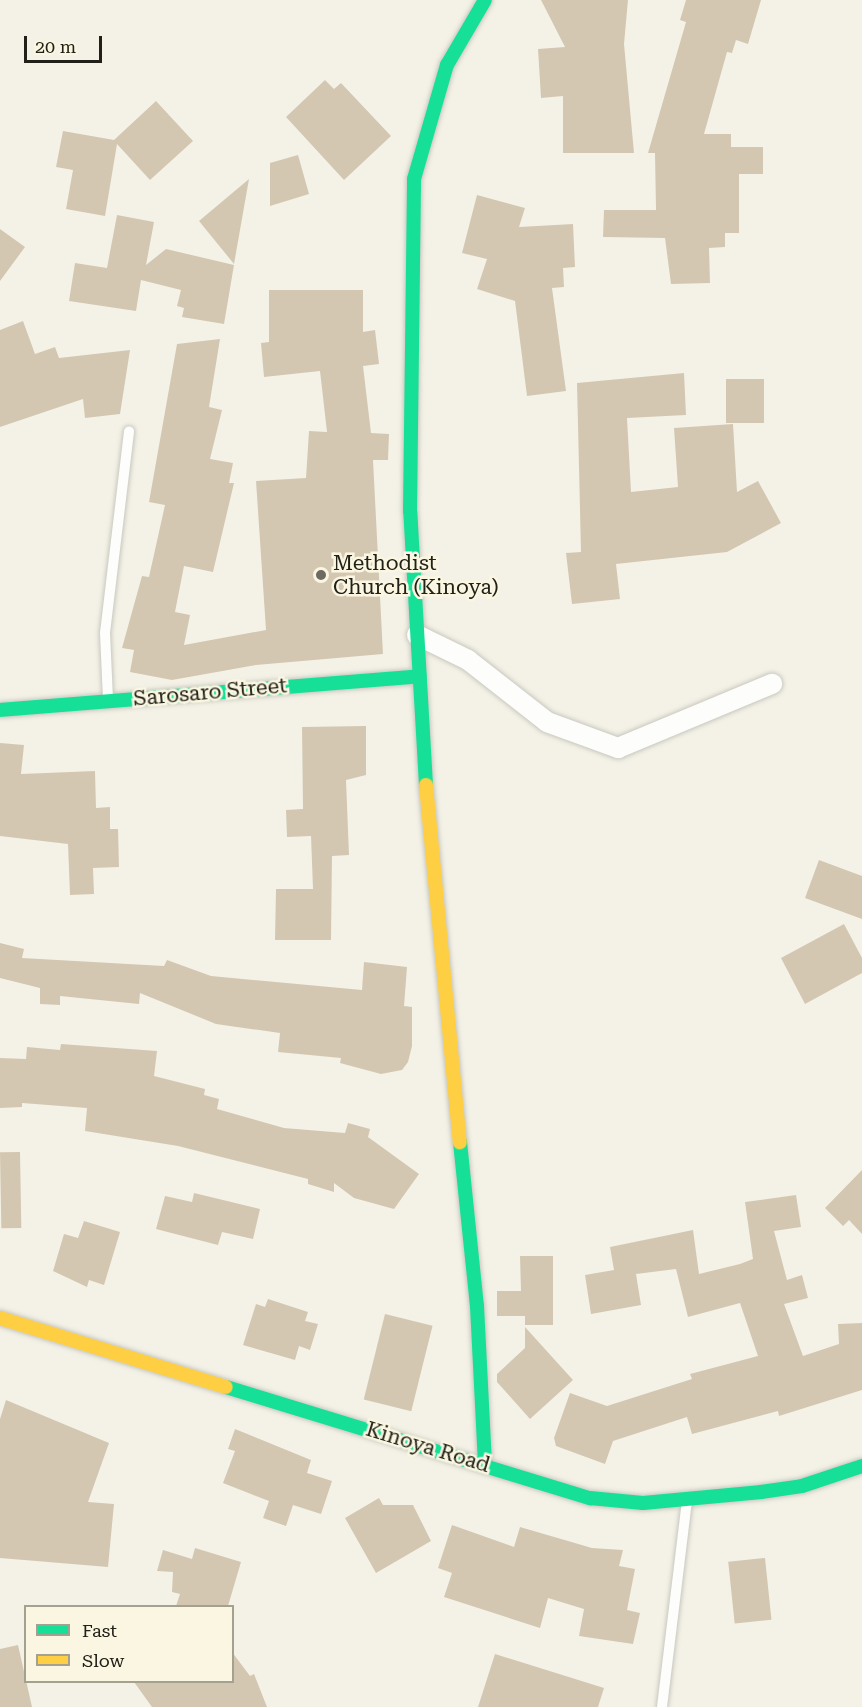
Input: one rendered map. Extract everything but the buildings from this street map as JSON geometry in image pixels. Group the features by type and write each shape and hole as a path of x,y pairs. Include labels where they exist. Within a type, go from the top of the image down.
{"street":[{"path":"485,0 447,65 414,179 410,511 432,878 477,1306 485,1465"},
{"path":"417,635 468,660 547,722 618,748 772,684"},
{"name":"Sarosaro Street","path":"0,710 420,676"},
{"name":"Kinoya Road","path":"0,1318 590,1498 687,1500 802,1486 862,1466"}],"lane":[{"path":"108,701 105,633 129,431"},
{"path":"662,1707 687,1500"}],"traffic: fast":[{"path":"426,785 410,511 414,179 447,65 485,0"},
{"path":"0,710 420,676"},
{"path":"460,1142 477,1306 485,1465"},
{"path":"226,1387 590,1498 643,1503 761,1492 802,1486 862,1466"}],"traffic: slow":[{"path":"426,785 460,1142"},
{"path":"0,1318 226,1387"}],"place":[{"name":"Methodist Church (Kinoya)","path":"321,575"}]}
